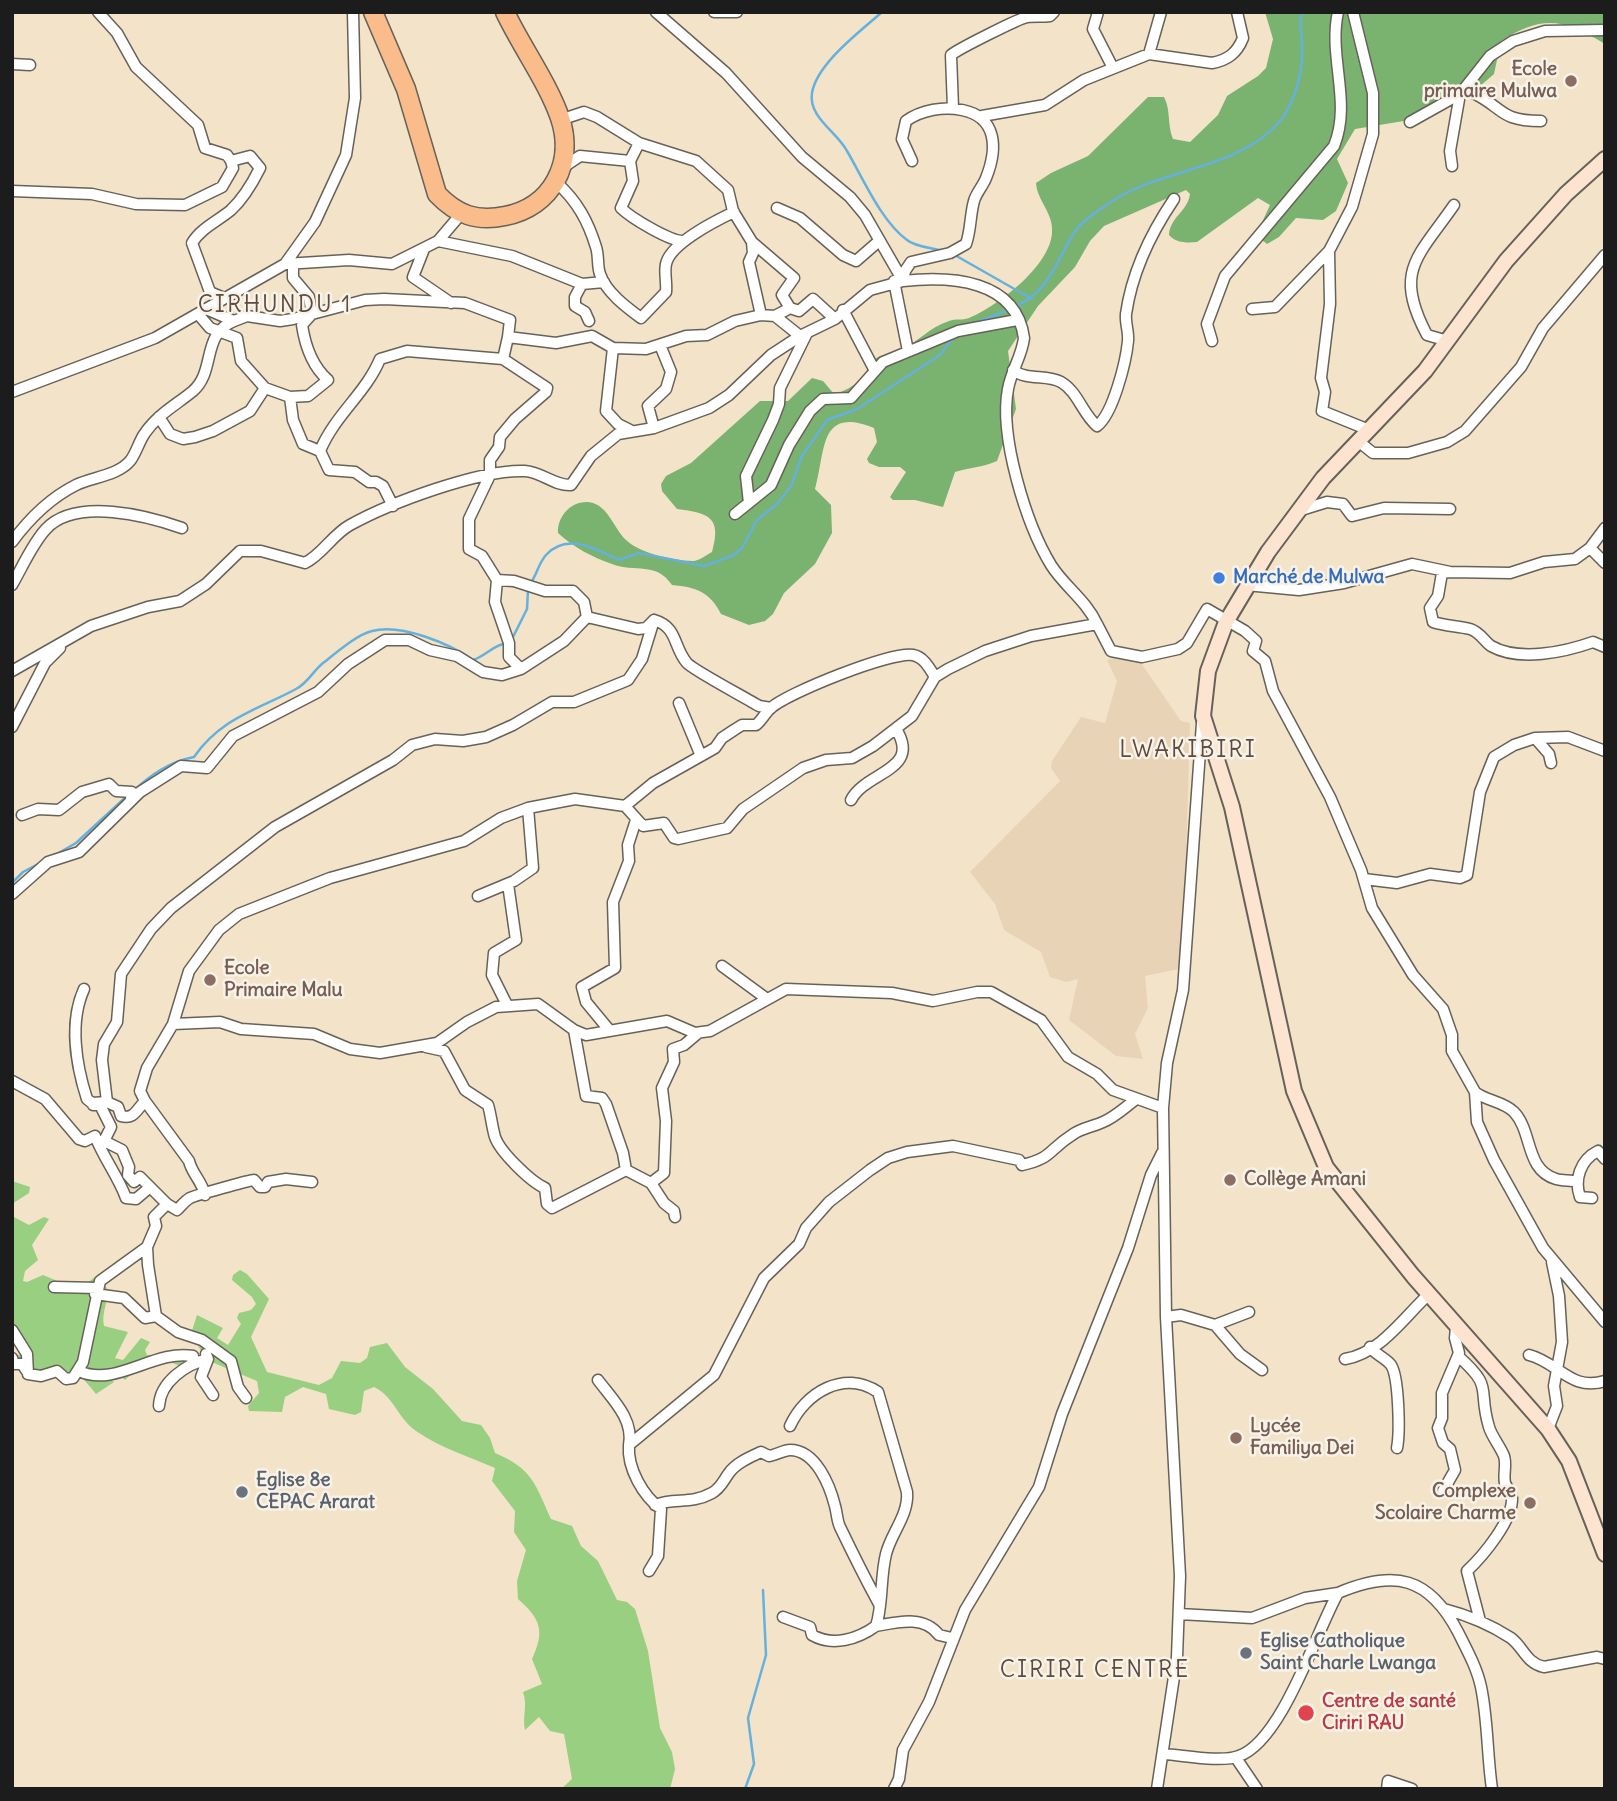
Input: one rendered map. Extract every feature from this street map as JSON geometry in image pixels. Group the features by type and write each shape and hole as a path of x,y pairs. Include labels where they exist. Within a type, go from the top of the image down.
{"highway":[{"path":"373,12 406,89 438,194 461,214 476,218 515,214 535,205 559,175 564,141 560,120 511,17"}],"street":[{"path":"12,191 92,194 136,204 185,205 222,187 231,174 231,161 227,155 205,148 198,125 135,67 117,33 98,12"},
{"path":"312,314 309,297 293,278 289,265 315,222 346,155 355,98 354,12"},
{"path":"656,12 726,73 802,157 840,186 865,215 899,281 908,351"},
{"path":"714,12 737,12"},
{"path":"953,108 951,55 961,46 989,36 1022,15 1050,16 1054,12"},
{"path":"1098,12 1093,29 1113,68"},
{"path":"1149,54 1161,12"},
{"path":"982,117 1045,105 1084,80 1149,54 1212,63 1223,61 1232,55 1243,38 1237,12"},
{"path":"1212,341 1207,324 1225,275 1334,146 1342,111 1334,28 1338,12"},
{"path":"1252,309 1275,307 1329,251 1352,207 1373,134 1373,93 1353,12"},
{"path":"1452,166 1450,151 1465,93 1490,56 1513,41 1545,32 1605,30"},
{"path":"12,64 30,65"},
{"path":"1409,122 1465,93 1486,99 1497,111 1518,121 1541,121"},
{"path":"899,281 911,262 950,253 966,244 974,200 986,178 993,147 990,125 982,117 953,108 925,111 906,121 902,139 912,161"},
{"path":"560,120 584,112 639,143 696,161 728,190 734,212 752,242 794,278 782,295 790,308 799,311 813,299 839,314 874,369"},
{"path":"639,143 630,161 633,181 621,208 634,221 648,225 677,242 684,242"},
{"path":"224,298 210,292 192,243 202,230 241,200 260,167 250,156 231,161"},
{"path":"630,161 580,156 559,175 585,217 597,248 599,270 604,282 641,318 666,292 666,261 684,242 734,212"},
{"path":"1157,1789 1164,1754 1179,1614 1180,1576 1166,1317 1163,1108 1169,1052 1183,990 1208,671 1226,622 1246,585 1323,478 1448,341 1506,261 1566,194 1605,159"},
{"path":"1013,370 1021,376 1058,380 1071,389 1097,426 1105,420 1129,339 1126,315 1146,244 1174,199"},
{"path":"1448,341 1427,335 1411,303 1409,279 1430,237 1454,205"},
{"path":"777,208 800,218 843,255 856,261 878,241"},
{"path":"12,393 155,338 224,298 289,265 349,260 392,264 438,241 461,214"},
{"path":"438,241 512,256 582,284 604,282"},
{"path":"752,242 753,253 749,262 761,316"},
{"path":"424,249 413,277 452,304"},
{"path":"1329,251 1329,304 1321,378 1325,392 1321,408 1364,435 1373,453 1408,453 1447,442 1465,431 1521,367 1543,328 1605,256"},
{"path":"613,348 606,411 618,424 637,432 720,402 771,355 839,314 870,290 899,281 934,277 993,288 1012,309 1024,338 1013,370 1005,407 1007,430 1032,528 1052,567 1086,605 1111,650 1151,657 1182,647 1207,609 1245,631 1256,641 1253,651 1265,661 1273,691 1331,797 1364,879 1372,908 1396,948 1443,1009 1449,1022 1458,1066 1475,1092 1477,1122 1482,1135 1535,1236 1551,1259 1605,1322"},
{"path":"582,284 575,297 575,306 584,312 589,321"},
{"path":"12,542 37,512 57,497 76,485 118,470 130,461 145,433 159,417 167,414 202,381 218,330 247,316 280,321 365,300 482,307 510,320 503,359"},
{"path":"508,337 556,343 592,336 613,348 634,350 686,337 707,335 735,321 775,316 790,308"},
{"path":"202,311 210,328 237,338 242,360 265,388 290,397 308,396 328,380 315,365 304,335 302,325 312,314"},
{"path":"202,311 234,321"},
{"path":"775,316 804,334"},
{"path":"735,514 771,485 789,445 810,411 823,399 851,398 874,369 908,351 958,331 1017,320"},
{"path":"749,503 746,476 773,420 779,404 780,388 804,334"},
{"path":"654,428 648,406 666,389 671,372 660,345"},
{"path":"320,451 348,405 372,379 380,359 407,351 503,359 547,388 500,437 499,447 490,460 490,475 469,519 469,549 482,556 497,580 495,602 509,643 509,657 521,669"},
{"path":"159,417 170,434 183,439 195,437 250,411 265,388"},
{"path":"290,397 293,420 303,444 320,451 329,470 355,472 383,486 393,506"},
{"path":"12,671 63,645 91,626 148,607 180,601 206,584 240,551 261,551 305,563 336,534 393,506 490,475 526,471 558,485 571,485 583,465 600,447 618,433 630,430"},
{"path":"1298,512 1327,502 1343,504 1352,516 1384,508 1450,509"},
{"path":"12,584 38,539 57,520 103,511 148,516 183,528"},
{"path":"1605,528 1590,548 1574,559 1544,562 1510,573 1442,573 1438,596 1430,608 1433,622 1456,629 1470,629 1490,645 1514,653 1558,651 1593,642 1605,647"},
{"path":"1590,548 1605,563"},
{"path":"1246,585 1299,590 1344,583 1412,564 1450,572"},
{"path":"497,580 514,581 545,591 573,592 584,602 587,617"},
{"path":"587,617 638,629 646,628 654,620"},
{"path":"12,894 48,862 79,852 131,799 181,766 207,768 233,736 318,692 348,664 385,640 409,640 430,650 449,653 483,673 502,675 521,669 564,641 587,617"},
{"path":"654,620 670,629 690,666 759,706 771,708"},
{"path":"107,1102 102,1060 104,1044 117,1022 121,974 151,929 171,908 275,827 412,746 435,739 463,741 486,737 552,702 574,702 628,680 642,659 654,620"},
{"path":"205,1195 202,1181 191,1170 189,1161 140,1091 147,1068 173,1024 190,971 219,930 239,914 330,878 464,841 501,818 528,808 575,799 625,806 643,825 664,823 674,838 678,839 727,828 743,809 803,768 826,760 852,758 896,729 919,707 935,677 995,647 1042,634 1097,624"},
{"path":"12,727 45,663 63,645"},
{"path":"625,806 653,783 701,756 742,726 756,725 771,708 805,689 875,662 904,654 916,655 923,660 935,677"},
{"path":"679,703 701,756"},
{"path":"1203,716 1232,807 1280,1028 1306,1123 1339,1185 1456,1327 1548,1429 1569,1461 1605,1554"},
{"path":"850,800 856,790 896,767 902,755 902,739 896,729"},
{"path":"1364,879 1396,883 1430,874 1460,878 1467,875 1480,792 1487,771 1494,757 1514,745 1535,738 1572,738 1605,751"},
{"path":"1535,738 1549,754 1550,763"},
{"path":"22,815 38,809 59,810 82,792 109,784 116,791 132,792 131,799"},
{"path":"478,896 508,884 529,872 535,864 528,808"},
{"path":"610,1031 586,1002 582,987 615,968 613,902 629,862 628,845 636,820"},
{"path":"507,1005 491,967 494,953 516,940 508,884"},
{"path":"722,967 767,999"},
{"path":"84,989 79,1001 76,1055 87,1098 92,1103 107,1102 118,1107 121,1116 128,1118 134,1116 145,1101"},
{"path":"650,1183 664,1172 666,1121 662,1088 674,1062 673,1049 775,993 797,989 892,993 933,1001 990,992 1041,1020 1068,1058 1097,1074 1113,1090 1163,1108"},
{"path":"173,1024 220,1022 241,1029 314,1034 363,1052 426,1047 437,1043 482,1013 507,1005 538,1004 574,1030 586,1035 667,1021 697,1034"},
{"path":"574,1030 586,1096 602,1098 606,1104 624,1153 626,1170"},
{"path":"426,1047 444,1051 465,1090 488,1105 496,1139 518,1167 545,1188 547,1204 552,1208 626,1170"},
{"path":"12,1081 45,1099 79,1139 85,1141 96,1136 106,1164 118,1178 126,1198 136,1199 149,1188"},
{"path":"1475,1092 1513,1111 1527,1133 1535,1164 1541,1172 1554,1178 1578,1182"},
{"path":"87,1098 81,1098 85,1105 100,1105 111,1127 104,1141 122,1150 129,1167 128,1175 134,1182 140,1177 149,1188 177,1210 190,1198 224,1190 242,1180 254,1180 260,1187 265,1187 268,1182 286,1179 312,1182"},
{"path":"629,1445 715,1375 764,1278 799,1244 806,1228 829,1202 870,1170 888,1158 907,1152 953,1146 1019,1160 1022,1165 1038,1162 1054,1152 1059,1144 1074,1133 1112,1117 1135,1100"},
{"path":"894,1789 899,1779 903,1750 929,1702 952,1638 984,1576 1039,1486 1062,1414 1094,1340 1151,1175 1163,1150"},
{"path":"1592,1198 1580,1197 1578,1182 1583,1164 1598,1151 1605,1159"},
{"path":"626,1170 650,1183 664,1203 674,1211 675,1217"},
{"path":"156,1316 147,1247 156,1226 154,1217 167,1204"},
{"path":"12,1358 15,1364 22,1364 29,1374 41,1376 57,1371 66,1379 73,1378 79,1371 100,1281 147,1247"},
{"path":"1548,1429 1557,1406 1553,1386 1562,1342 1561,1312 1551,1259"},
{"path":"54,1287 97,1291 124,1298 145,1318 156,1316 178,1332 202,1340 231,1362 238,1387 246,1398"},
{"path":"1345,1359 1355,1357 1387,1337 1429,1294"},
{"path":"1215,1325 1249,1312"},
{"path":"1166,1317 1181,1315 1215,1325 1240,1354 1262,1370"},
{"path":"1443,1491 1455,1470 1450,1449 1443,1443 1438,1428 1442,1418 1442,1394 1458,1356 1456,1327"},
{"path":"12,1329 27,1354 29,1374"},
{"path":"202,1340 208,1359 201,1377 214,1395"},
{"path":"1370,1347 1376,1355 1390,1363 1395,1377 1395,1392 1399,1405 1397,1448"},
{"path":"79,1371 92,1377 111,1374 178,1354 192,1356 192,1363"},
{"path":"1529,1355 1558,1368 1576,1383 1589,1385 1605,1381"},
{"path":"1458,1356 1475,1370 1486,1390 1484,1403 1489,1427 1505,1459 1506,1483 1512,1497 1510,1510 1495,1538 1467,1571 1480,1621"},
{"path":"159,1406 159,1395 165,1385 192,1363 208,1359"},
{"path":"598,1380 624,1416 631,1436 628,1457 633,1469 655,1505 662,1509 658,1556 649,1571"},
{"path":"790,1426 803,1405 821,1389 837,1384 858,1383 878,1392 907,1498 904,1512 886,1554 880,1580 876,1626"},
{"path":"655,1505 668,1500 681,1503 711,1493 722,1485 737,1464 761,1452 769,1456 792,1450 799,1453 821,1471 831,1492 838,1524 849,1538 852,1555 879,1605"},
{"path":"1179,1614 1252,1618 1305,1598 1338,1593 1362,1583 1402,1579 1420,1587 1444,1609 1466,1647 1481,1688 1492,1789"},
{"path":"1164,1754 1237,1758 1247,1753 1267,1732 1287,1701 1338,1593"},
{"path":"1444,1609 1480,1621 1512,1639 1536,1665 1544,1667 1597,1657 1605,1659"},
{"path":"783,1617 810,1627 812,1635 828,1640 855,1639 876,1626 923,1622 932,1626 939,1636 952,1638"},
{"path":"1237,1758 1257,1789"},
{"path":"1387,1789 1388,1781 1412,1789"}],"shaded area":[{"path":"1118,657 1141,663 1181,721 1190,723 1184,927 1179,969 1145,976 1148,1008 1135,1034 1143,1059 1116,1056 1069,1020 1078,979 1066,982 1050,977 1041,952 1004,930 995,904 970,872 1060,781 1051,768 1052,761 1081,717 1105,723 1117,681 1107,660"}],"green space":[{"path":"1265,12 1605,12 1605,44 1578,29 1553,23 1541,23 1516,32 1501,41 1494,74 1464,100 1428,117 1355,129 1337,159 1348,183 1336,211 1323,220 1296,218 1279,237 1267,244 1258,231 1270,205 1258,198 1197,242 1182,242 1172,238 1169,235 1172,223 1189,200 1190,194 1186,190 1104,226 1090,241 1075,267 1038,306 1008,351 1016,409 997,461 955,472 943,507 915,500 893,500 890,497 906,472 900,467 879,467 869,463 867,459 877,442 874,428 856,423 843,423 834,427 824,446 815,489 831,505 832,533 815,564 784,593 773,614 765,621 749,625 721,614 712,600 701,592 672,585 652,570 621,567 590,555 558,533 560,520 568,509 586,502 603,509 626,540 648,553 693,561 712,552 715,540 714,524 705,515 677,509 662,491 661,484 666,476 691,463 760,401 788,401 812,378 823,381 834,394 841,392 859,381 878,357 899,352 936,327 952,320 969,318 1007,295 1033,271 1049,246 1052,226 1036,183 1088,156 1148,97 1164,97 1173,139 1190,142 1218,115 1227,96 1266,68 1273,39"},
{"path":"12,1181 30,1187 29,1193 12,1204"},
{"path":"12,1216 29,1225 44,1217 49,1219 32,1245 38,1260 25,1271 23,1281 27,1282 43,1275 62,1283 86,1284 95,1277 107,1288 104,1326 128,1332 115,1358 123,1360 141,1338 150,1342 145,1350 147,1355 185,1358 200,1363 204,1356 197,1344 189,1340 197,1315 223,1328 217,1338 228,1345 241,1324 237,1318 239,1313 251,1310 256,1304 252,1297 232,1280 233,1275 240,1270 247,1274 269,1299 251,1337 267,1372 319,1385 332,1378 341,1361 360,1363 367,1358 370,1347 387,1343 405,1367 433,1389 462,1421 481,1425 490,1438 495,1453 518,1465 525,1472 536,1487 551,1519 572,1526 581,1546 598,1561 617,1600 627,1602 635,1609 648,1651 660,1728 672,1752 675,1769 670,1789 561,1789 572,1779 564,1734 550,1731 539,1717 525,1730 523,1692 542,1684 532,1659 539,1633 536,1619 518,1599 517,1581 526,1550 514,1532 515,1511 492,1481 495,1468 446,1448 419,1433 387,1396 374,1387 364,1391 361,1412 355,1415 329,1409 326,1394 303,1387 285,1397 282,1412 249,1411 248,1406 259,1393 257,1381 214,1363 191,1371 166,1360 137,1368 125,1380 111,1367 104,1373 114,1382 96,1394 73,1372 47,1374 34,1371 12,1357 21,1354 12,1340"}],"waterway":[{"path":"882,12 852,38 822,70 812,93 814,110 842,144 881,211 898,232 915,244 943,251"},
{"path":"1014,307 1027,300 1045,283 1076,230 1099,210 1134,189 1223,159 1244,149 1264,136 1281,120 1291,103 1300,73 1302,12"},
{"path":"953,254 1032,299"},
{"path":"975,323 1008,310"},
{"path":"530,584 546,555 563,545 582,545 619,560 639,553 704,566 734,555 742,548 757,520 777,504 791,486 802,456 827,420 857,409 940,355 953,338"},
{"path":"512,639 527,609 528,590"},
{"path":"133,791 161,769 194,757 228,724 300,686 323,663 366,633 384,629 411,632 439,642 473,660 507,643"},
{"path":"55,855 76,843 128,795"},
{"path":"12,883 23,872 40,863"},
{"path":"745,1789 754,1764 748,1718 766,1655 763,1590"}],"place":[{"name":"Ecole primaire Mulwa","path":"1571,81"},
{"name":"Marché de Mulwa","path":"1219,578"},
{"name":"Ecole Primaire Malu","path":"210,980"},
{"name":"Collège Amani","path":"1230,1180"},
{"name":"Lycée Familiya Dei","path":"1236,1438"},
{"name":"Eglise 8e CEPAC Ararat","path":"242,1492"},
{"name":"Complexe Scolaire Charme","path":"1530,1503"},
{"name":"Eglise Catholique Saint Charle Lwanga","path":"1246,1653"},
{"name":"Centre de santé Ciriri RAU","path":"1306,1713"}],"district":[{"name":"CIRHUNDU 1","path":"275,305"},
{"name":"LWAKIBIRI","path":"1188,750"},
{"name":"CIRIRI CENTRE","path":"1095,1670"}]}
